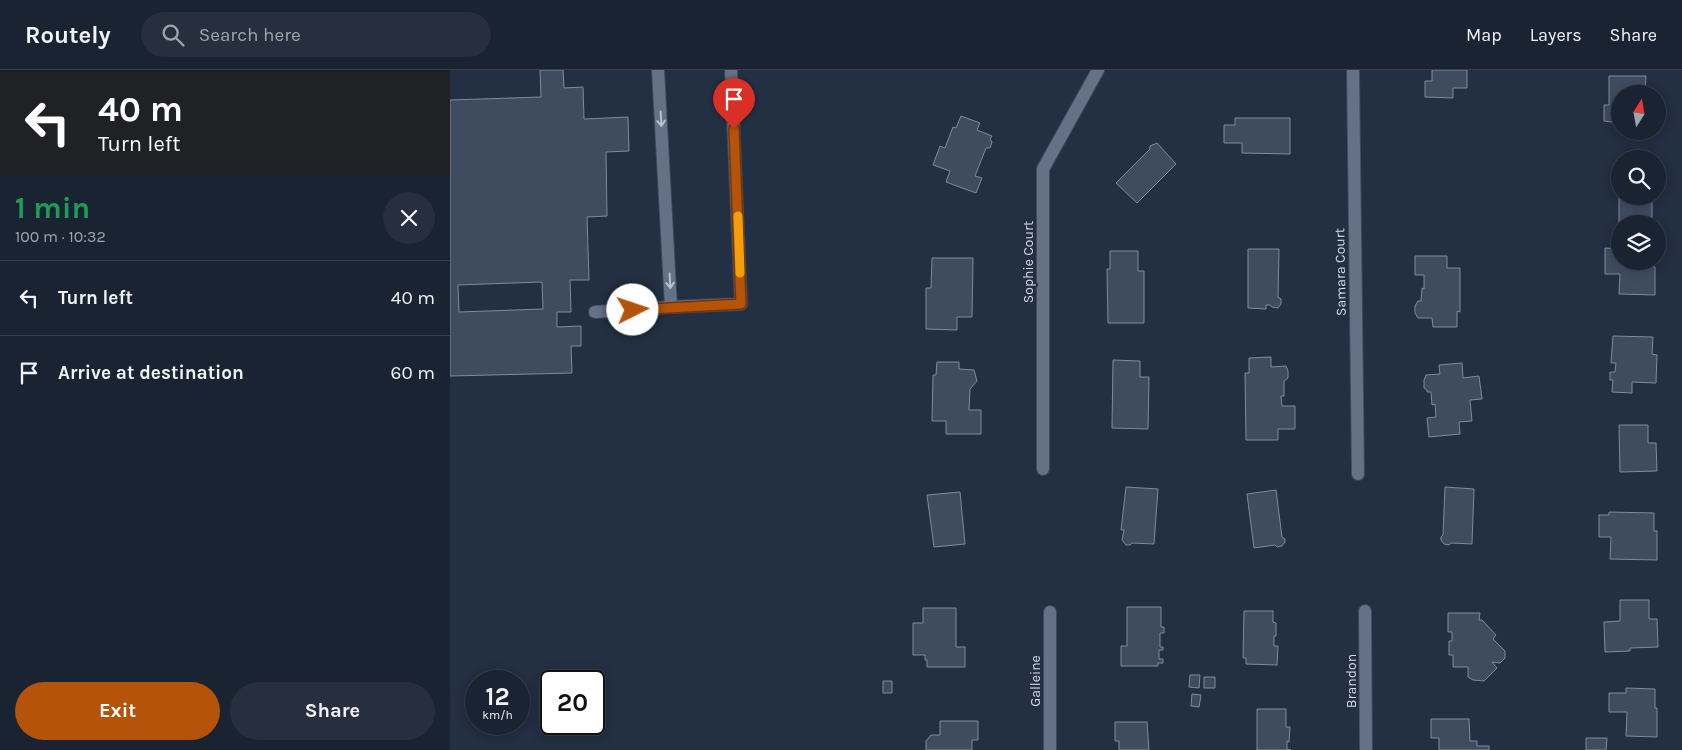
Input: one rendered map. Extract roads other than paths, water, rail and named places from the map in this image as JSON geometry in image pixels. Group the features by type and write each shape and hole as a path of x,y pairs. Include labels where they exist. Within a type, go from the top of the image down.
{"street":[{"path":"658,70 671,307"},
{"path":"595,312 741,304 731,70"},
{"name":"Sophie Court","path":"1043,469 1043,169 1098,70"},
{"name":"Samara Court","path":"1353,70 1358,474"},
{"name":"Brandon","path":"1365,611 1366,750"},
{"name":"Galleine","path":"1050,612 1050,750"}]}
